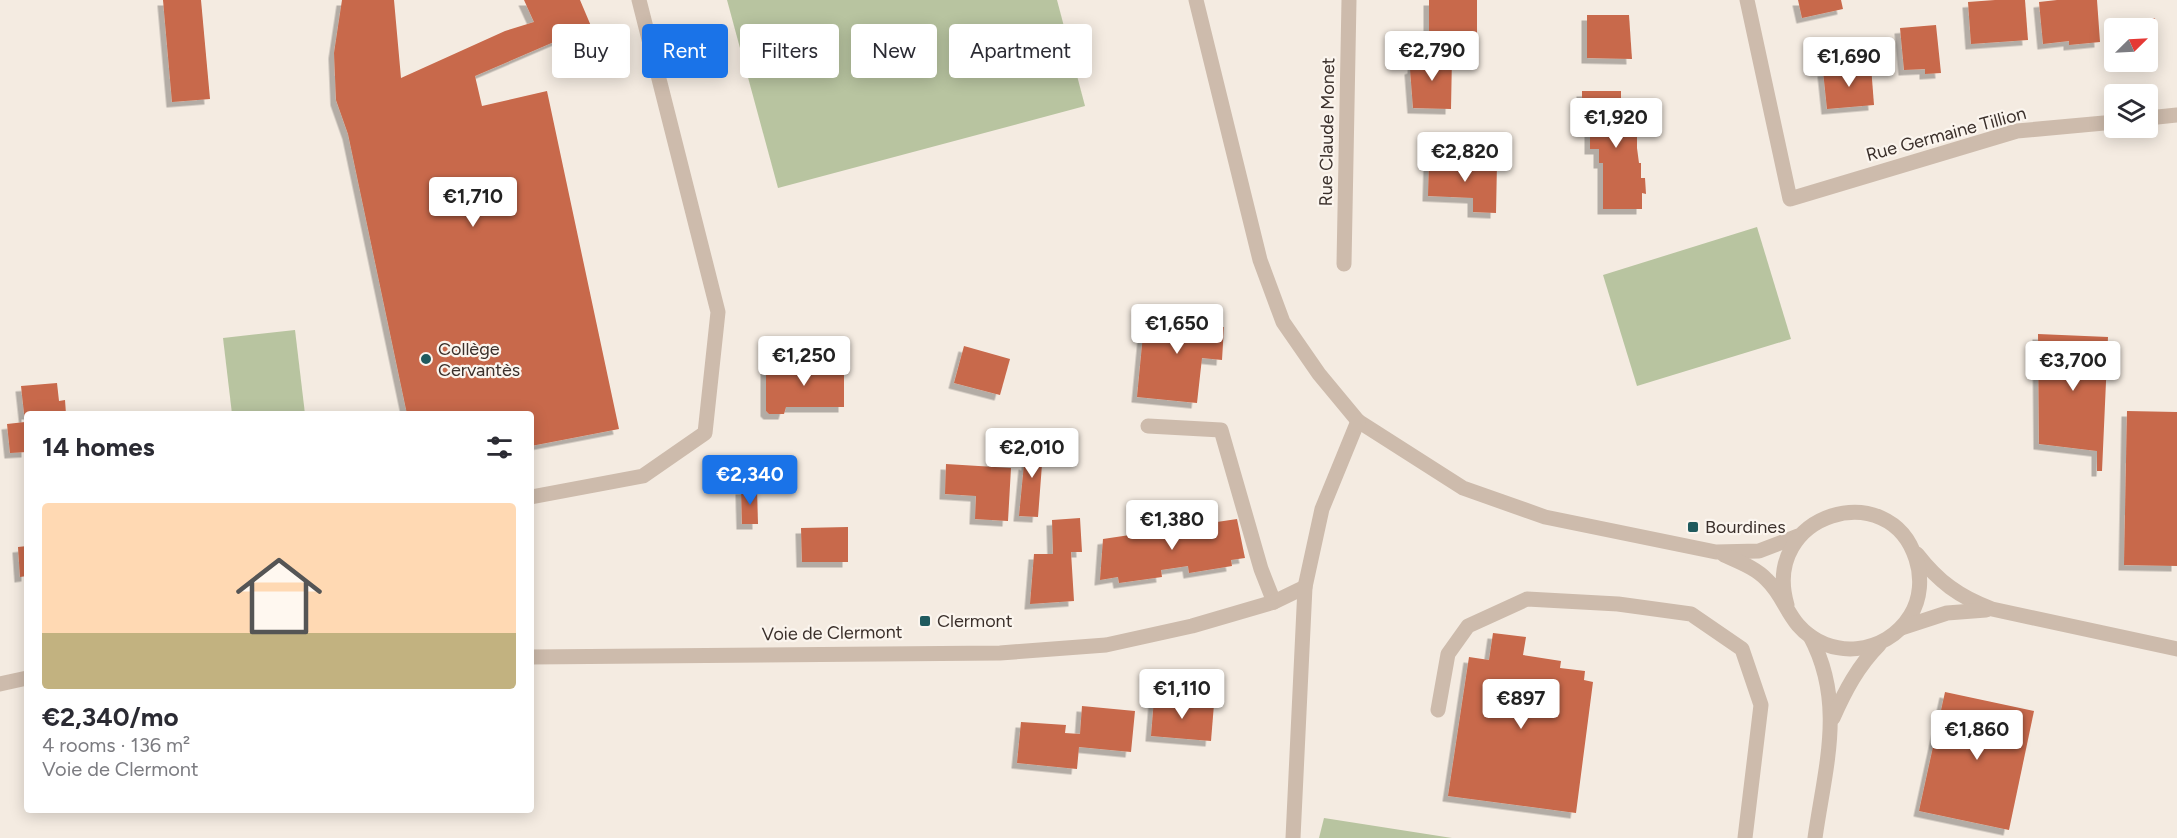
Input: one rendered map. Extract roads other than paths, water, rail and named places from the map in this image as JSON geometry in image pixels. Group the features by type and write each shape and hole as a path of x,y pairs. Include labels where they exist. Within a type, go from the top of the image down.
{"street":[{"path":"534,496 643,476 705,433 718,312 639,0"},
{"path":"1196,0 1260,260 1283,322 1319,374 1358,421 1463,488 1545,517 1716,552 1759,551 1798,536 1822,518 1837,513 1860,512 1888,523 1938,579 1970,602 1992,609 2177,649"},
{"name":"Rue Claude Monet","path":"1344,264 1348,0"},
{"name":"Rue Germaine Tillion","path":"1747,0 1790,199 2017,131 2104,123"},
{"path":"2158,117 2177,116"},
{"path":"1293,838 1305,587 1322,509 1358,421"},
{"path":"1148,426 1221,430 1261,569 1274,602"},
{"path":"1787,605 1783,590 1784,567 1798,536"},
{"path":"1900,629 1913,611 1919,589 1916,559 1910,545"},
{"path":"1716,552 1755,570 1767,579 1787,605 1794,619 1809,635 1822,643 1844,649 1860,649 1881,643"},
{"name":"Voie de Clermont","path":"534,657 1000,653 1106,645 1192,626 1274,602 1305,587"},
{"path":"1438,710 1448,654 1468,626 1527,599 1618,604 1691,614 1742,649 1761,705 1745,838"},
{"path":"1831,723 1866,657 1900,629 1947,613 1992,609"},
{"path":"1809,635 1825,669 1831,696 1831,723 1815,838"},
{"path":"0,684 24,679"}],"place":[{"name":"Collège Cervantès","path":"426,359"},
{"name":"Bourdines","path":"1693,527"},
{"name":"Clermont","path":"925,621"}]}
